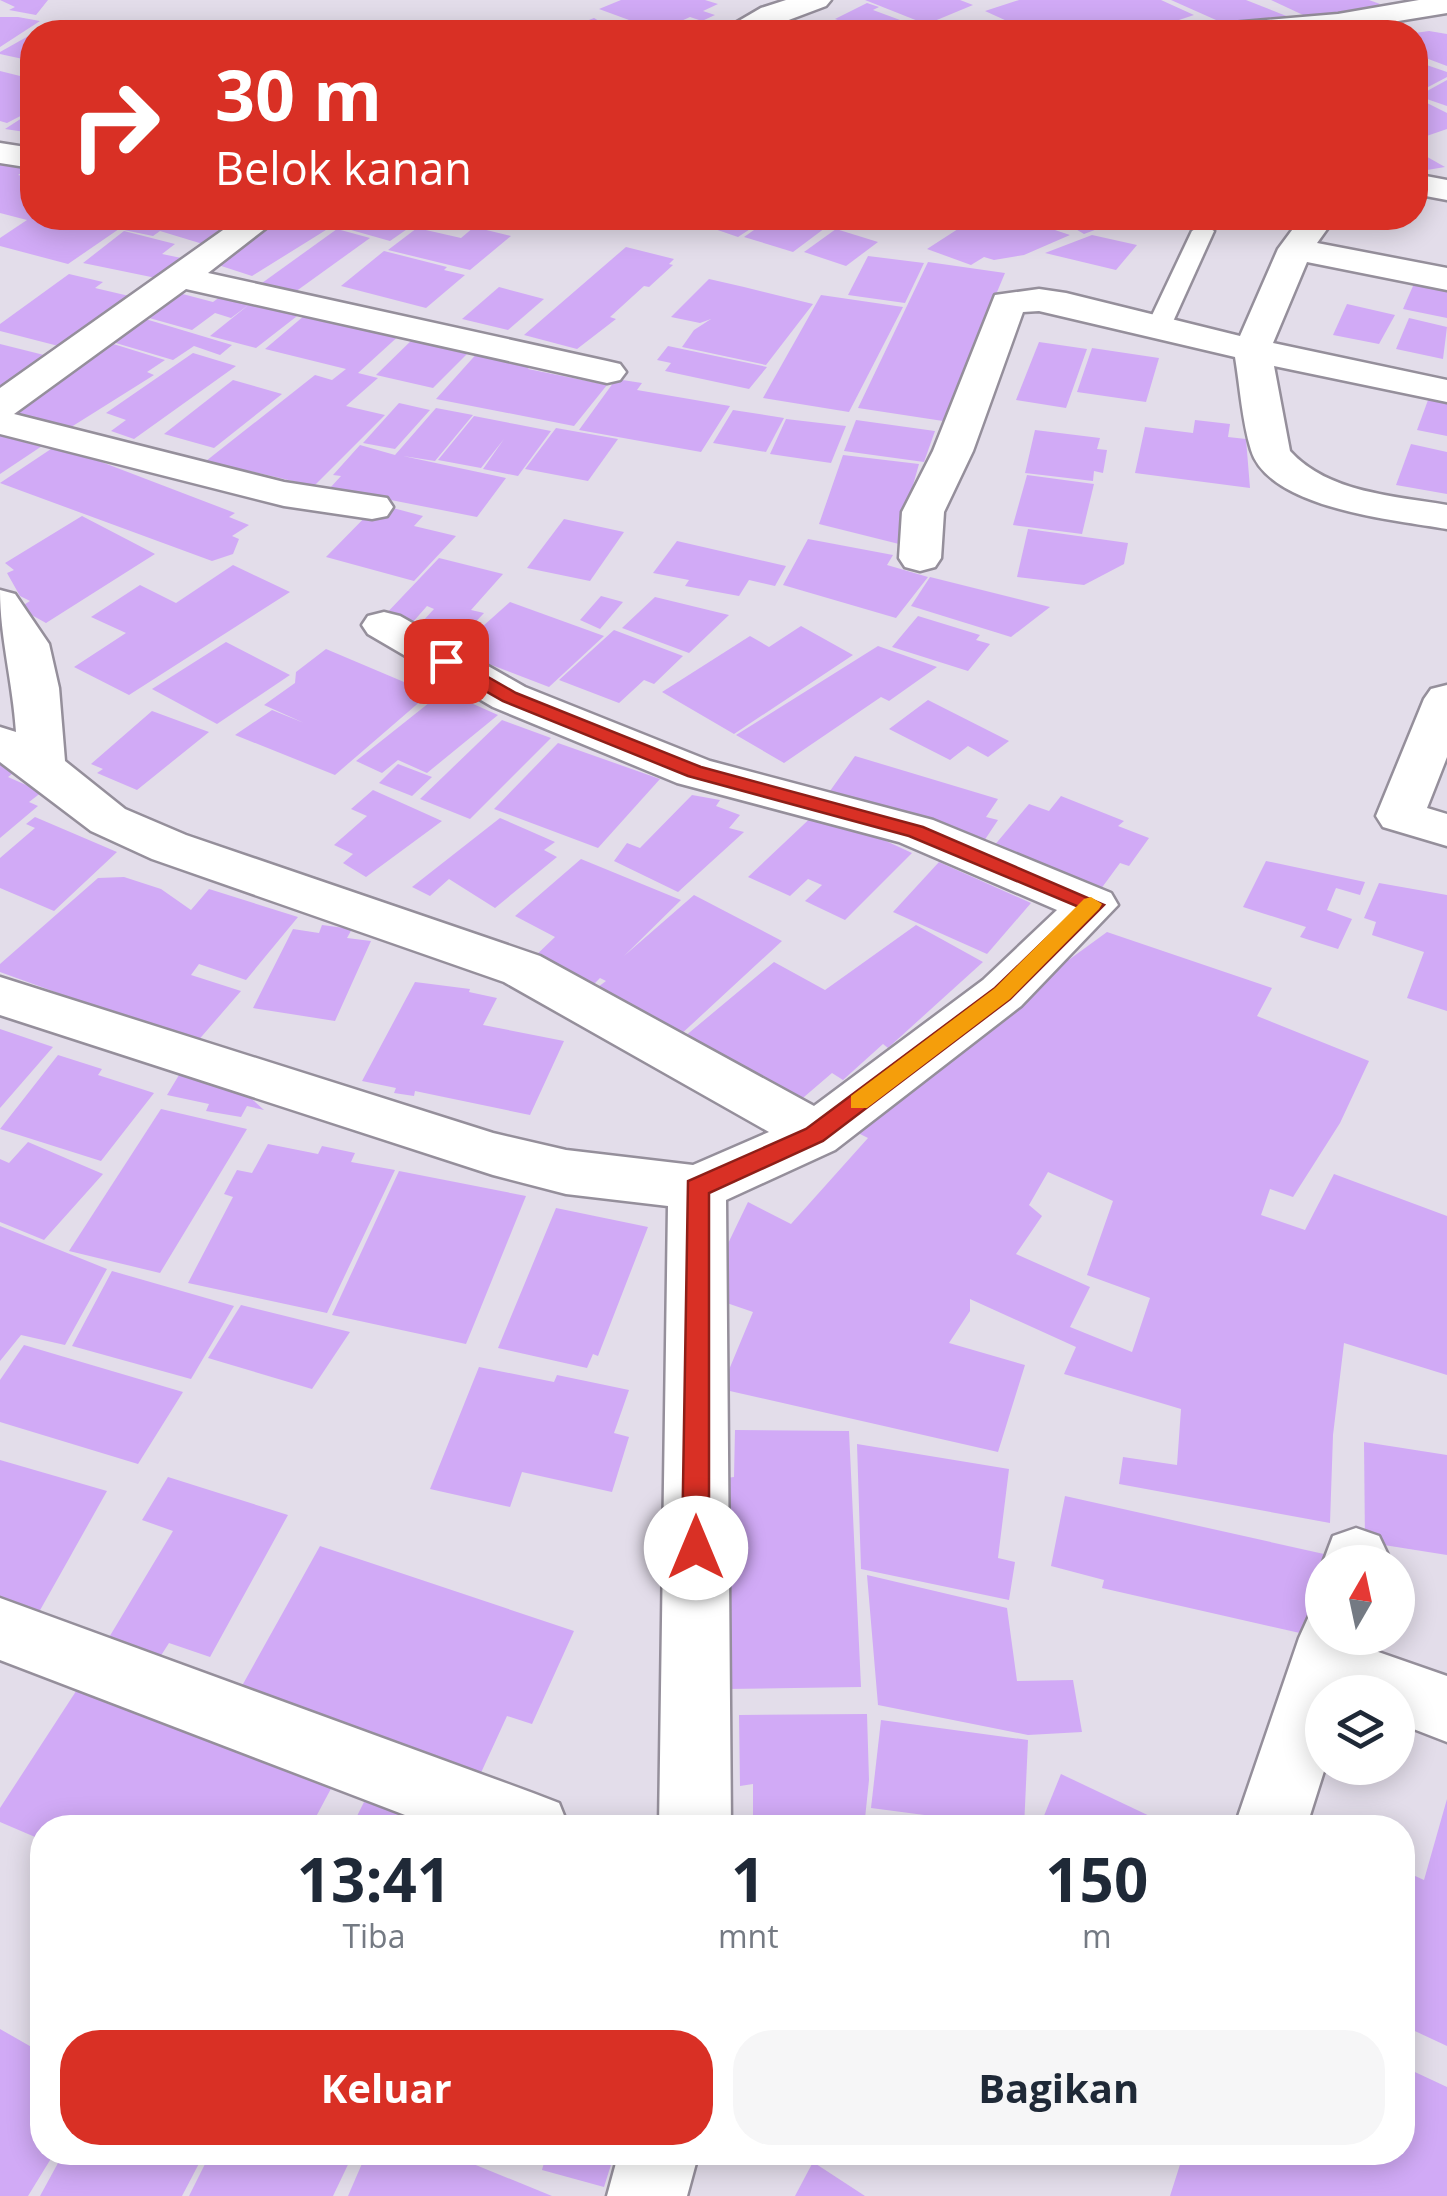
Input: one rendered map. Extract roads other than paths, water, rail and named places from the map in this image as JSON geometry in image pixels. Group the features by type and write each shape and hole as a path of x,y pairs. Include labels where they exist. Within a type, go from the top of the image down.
{"street":[{"path":"759,20 816,0"},
{"path":"1375,0 1410,12"},
{"path":"1339,20 1447,4"},
{"path":"0,406 245,230"},
{"path":"1309,230 1295,249 1252,350 1271,453 1279,466 1330,494 1447,517"},
{"path":"1295,249 1447,279"},
{"path":"178,277 606,372"},
{"path":"920,558 923,512 953,451 1008,303 1039,300 1447,391"},
{"path":"0,422 284,494 372,507"},
{"path":"0,603 27,644 36,688 21,755 108,820 168,848 522,969 778,1110 814,1135"},
{"path":"0,996 492,1154 566,1172 697,1188 814,1135 1002,994 1094,905 916,831 694,772 509,697 384,625"},
{"path":"1447,699 1400,816 1447,830"},
{"path":"695,1815 697,1188"},
{"path":"0,1630 498,1815"},
{"path":"1274,1815 1328,1655"},
{"path":"1337,1655 1447,1709"},
{"path":"647,2196 655,2165"}],"lane":[{"path":"1159,326 1202,231"}]}
